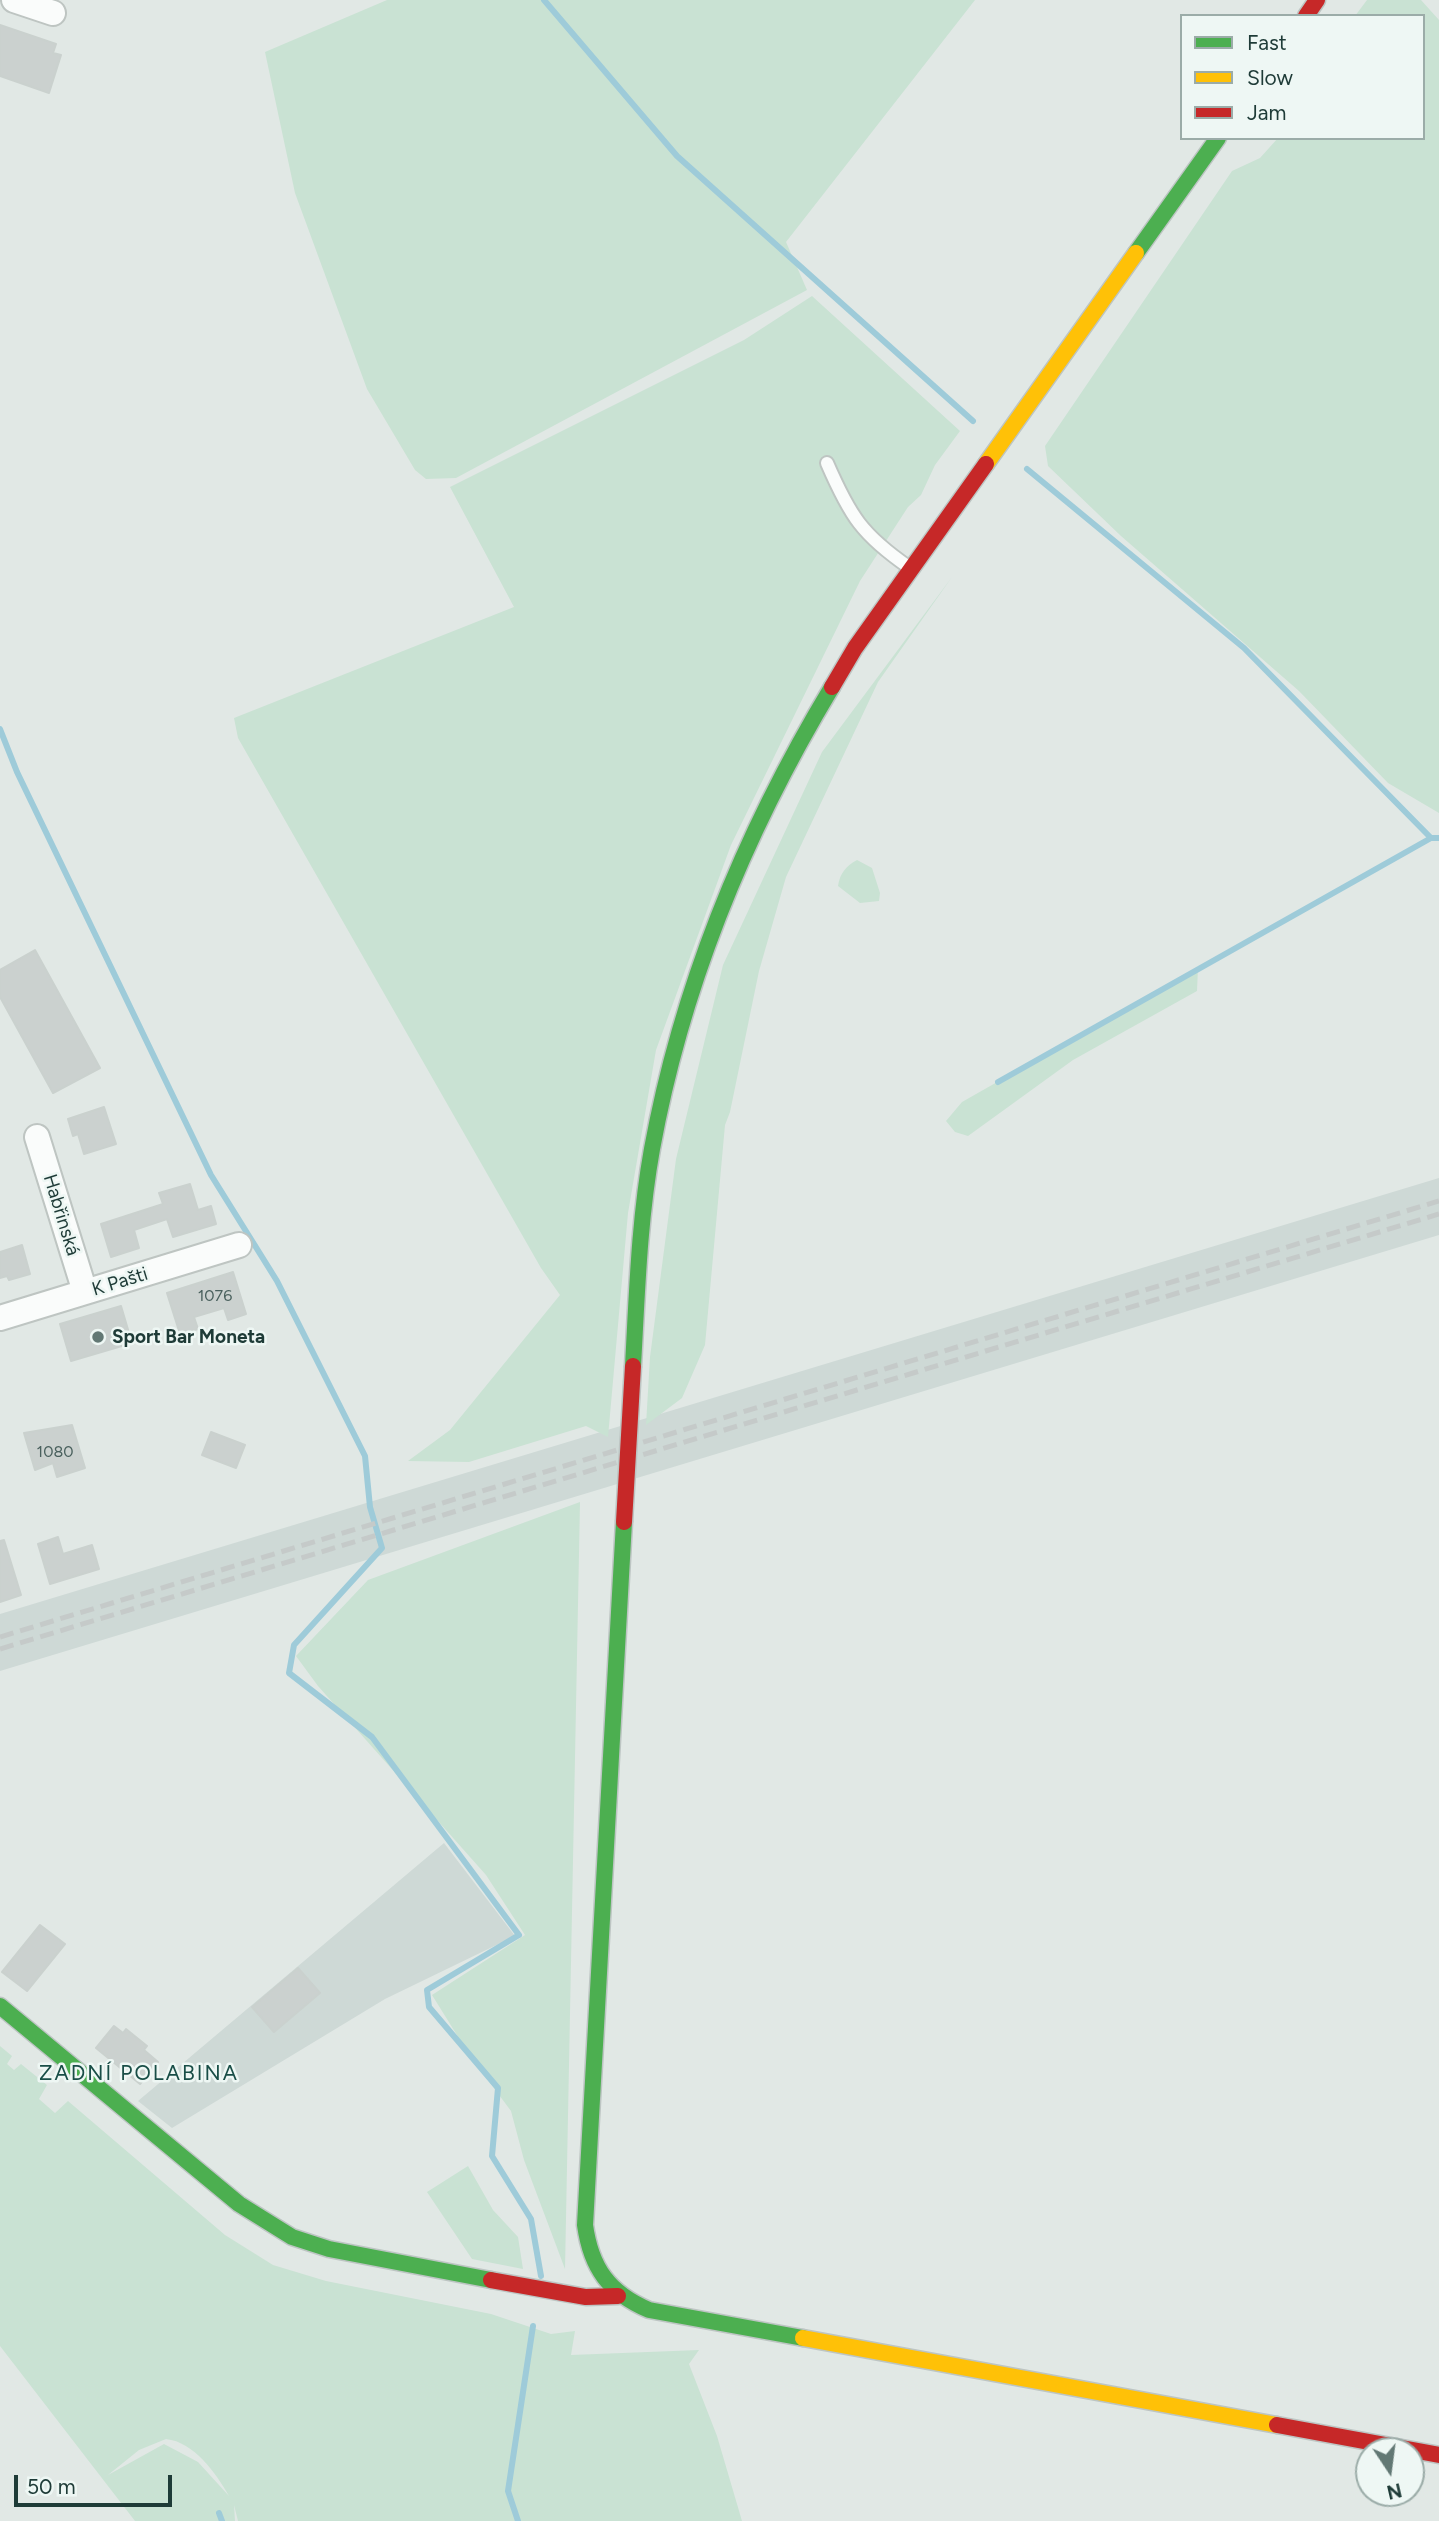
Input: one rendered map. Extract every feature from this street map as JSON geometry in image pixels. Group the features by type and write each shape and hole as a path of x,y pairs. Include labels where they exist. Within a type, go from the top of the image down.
{"street":[{"path":"14,0 53,13"},
{"path":"618,2296 593,2262 585,2225 641,1233 652,1151 665,1086 701,958 730,881 803,732 855,648 910,568 1217,140"},
{"name":"Habřinská","path":"37,1137 85,1292"},
{"name":"K Pašti","path":"0,1318 239,1245"},
{"path":"0,2006 239,2204 292,2236 329,2249 586,2297 618,2296 649,2310 1439,2455"}],"lane":[{"path":"827,463 844,504 866,534 910,568"}],"shaded area":[{"path":"1439,1178 1439,1235 0,1671 0,1614"},
{"path":"444,1843 515,1936 385,1999 172,2128 138,2101"}],"green space":[{"path":"387,0 975,0 786,242 807,290 456,478 426,479 415,470 367,389 295,193 265,52"},
{"path":"1367,0 1421,0 1439,20 1439,813 1388,783 1299,691 1121,536 1048,466 1045,446 1232,171 1260,158 1276,140 1425,140 1425,14 1356,14"},
{"path":"812,296 960,431 935,465 921,495 908,507 860,581 731,845 656,1050 628,1213 608,1437 586,1426 469,1462 408,1461 450,1430 560,1295 541,1268 238,738 234,718 514,607 450,487 744,340"},
{"path":"952,577 878,682 786,877 759,971 725,1125 705,1345 682,1398 646,1425 650,1357 676,1159 723,965 822,752"},
{"path":"857,860 872,868 880,893 879,901 860,903 838,886 844,870"},
{"path":"1198,968 1197,991 1073,1060 968,1136 955,1132 946,1121 962,1102"},
{"path":"580,1502 565,2269 524,2160 511,2111 470,2056 432,1995 525,1935 486,1875 318,1686 296,1656 368,1580"},
{"path":"0,2046 12,2056 7,2064 14,2070 21,2064 47,2085 39,2099 55,2113 68,2101 225,2235 273,2265 326,2281 491,2314 551,2334 575,2331 571,2355 699,2350 689,2364 717,2436 742,2521 238,2521 234,2505 235,2521 135,2521 0,2346","holes":["166,2439 176,2441 203,2460 229,2496 198,2462 164,2444 108,2475 139,2450"]},
{"path":"468,2166 493,2210 518,2237 523,2269 472,2259 427,2192"}],"building":[{"path":"0,25 56,44 53,53 61,55 49,93 0,76"},
{"path":"35,950 100,1068 53,1093 0,997 0,970"},
{"path":"104,1107 116,1144 84,1154 78,1134 73,1136 68,1119"},
{"path":"190,1184 198,1210 211,1206 216,1224 173,1237 167,1219 134,1230 139,1248 111,1257 101,1224 163,1204 159,1193"},
{"path":"22,1245 30,1274 9,1280 7,1276 0,1278 0,1252"},
{"path":"233,1272 246,1314 228,1320 224,1308 194,1317 198,1329 180,1334 167,1293"},
{"path":"121,1306 132,1343 71,1361 60,1324"},
{"path":"72,1425 85,1468 57,1477 53,1463 35,1470 24,1433"},
{"path":"211,1432 245,1445 236,1468 202,1455"},
{"path":"58,1537 63,1554 92,1545 99,1569 50,1584 38,1544"},
{"path":"4,1540 21,1595 0,1602 0,1541"},
{"path":"40,1925 65,1944 27,1991 2,1972"},
{"path":"298,1968 320,1993 274,2032 252,2007"},
{"path":"114,2026 123,2033 126,2029 147,2046 144,2050 158,2062 140,2084 96,2048"}],"waterway":[{"path":"544,0 677,156 973,421"},
{"path":"1027,469 1244,648 1431,838 1439,838"},
{"path":"0,729 17,772 211,1175 277,1281 365,1456 370,1507 382,1548 294,1645 289,1673 372,1737 519,1935 427,1990 429,2007 498,2088 492,2156 531,2219 541,2276"},
{"path":"998,1082 1431,838"},
{"path":"518,2521 508,2491 533,2326"},
{"path":"219,2513 222,2521"}],"railway":[{"path":"0,1637 1439,1201"},
{"path":"0,1649 1439,1214"}],"traffic: fast":[{"path":"1136,253 1217,140"},
{"path":"633,1366 644,1203 652,1149 681,1028 699,968 745,853 772,796 832,687"},
{"path":"624,1522 585,2225 588,2240 604,2277 623,2296 649,2310 803,2338"},
{"path":"0,2006 239,2204 292,2237 329,2249 491,2280"}],"traffic: slow":[{"path":"986,464 1136,253"},
{"path":"803,2338 1277,2425"}],"traffic: jam":[{"path":"1307,14 1317,0"},
{"path":"832,687 855,648 986,464"},
{"path":"624,1522 633,1366"},
{"path":"491,2280 586,2297 618,2296"},
{"path":"1277,2425 1439,2455"}],"place":[{"name":"Sport Bar Moneta","path":"98,1337"}],"district":[{"name":"ZADNÍ POLABINA","path":"139,2074"}]}
